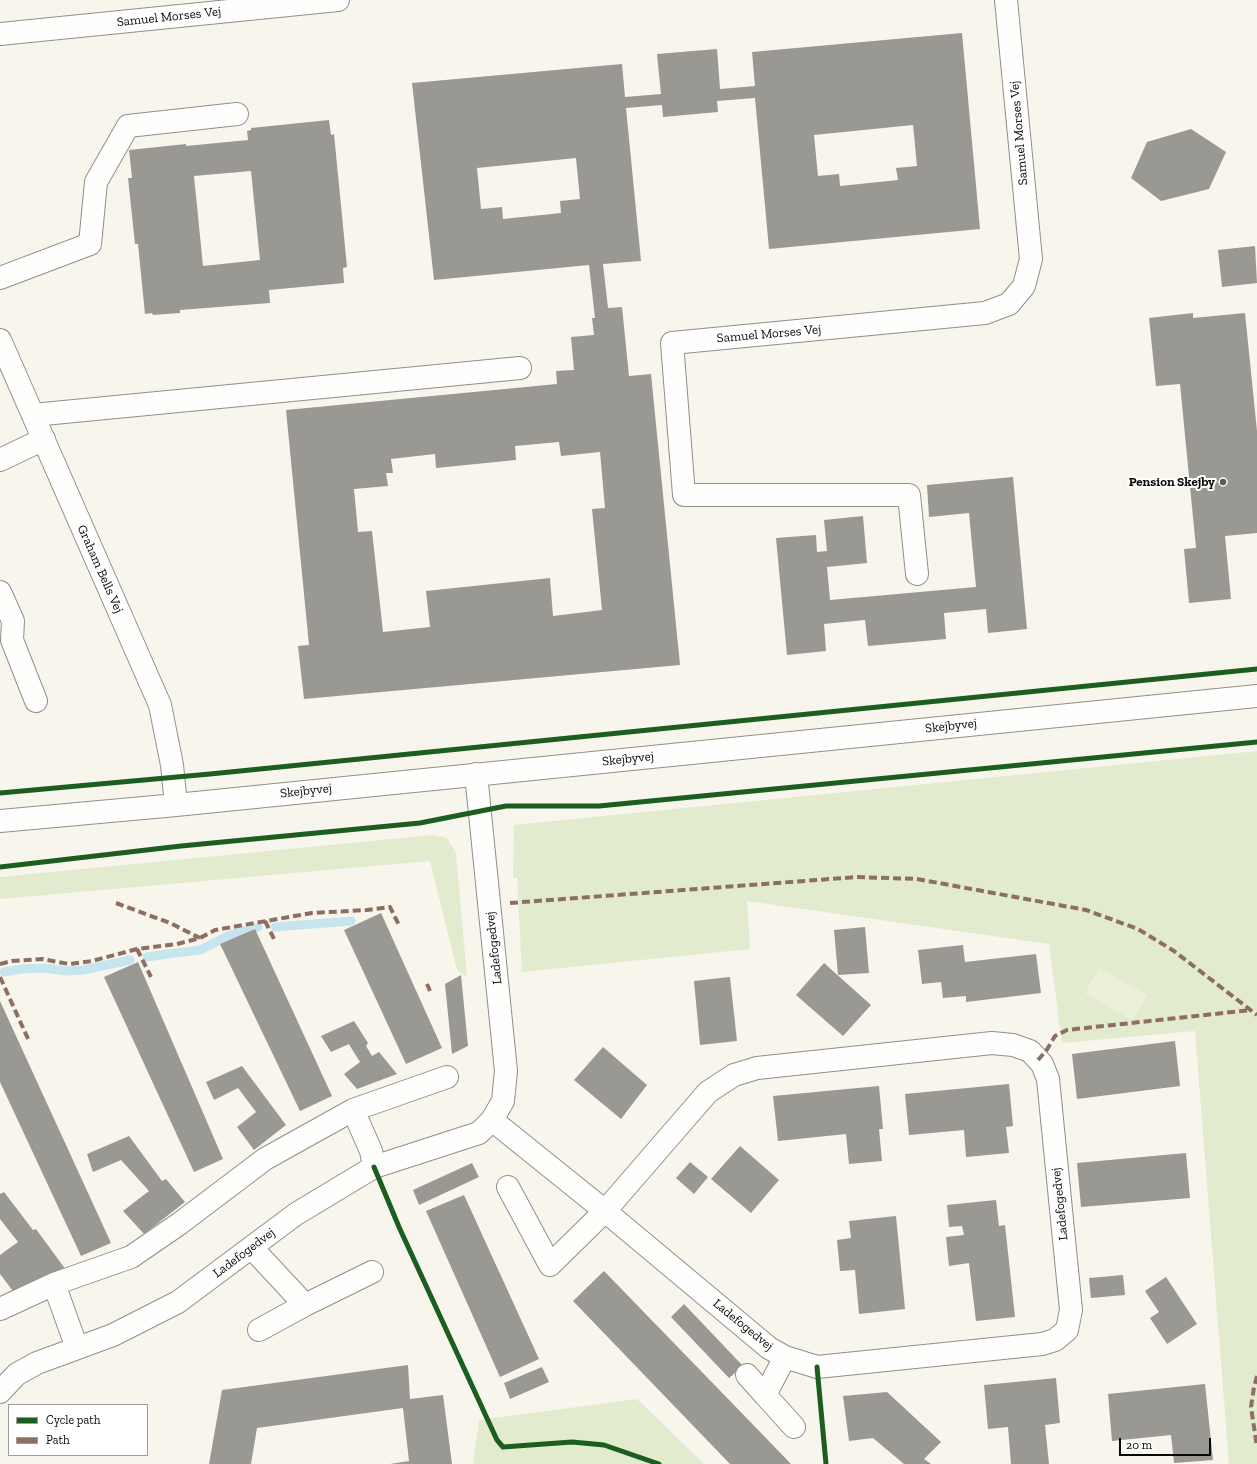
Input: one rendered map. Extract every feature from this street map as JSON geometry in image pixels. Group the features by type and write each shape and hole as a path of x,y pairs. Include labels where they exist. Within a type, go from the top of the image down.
{"street":[{"name":"Samuel Morses Vej","path":"0,34 338,0"},
{"name":"Samuel Morses Vej","path":"917,574 909,494 684,494 672,343 985,313 1009,304 1024,286 1031,259 1006,0"},
{"path":"0,278 90,244 96,182 128,126 237,114"},
{"name":"Graham Bells Vej","path":"0,340 160,705 172,765 176,805"},
{"path":"33,415 520,368"},
{"path":"0,460 44,439"},
{"path":"0,592 13,621 12,640 36,701"},
{"name":"Skejbyvej","path":"0,821 176,805 1257,696"},
{"name":"Ladefogedvej","path":"0,1392 17,1374 36,1363 113,1335 178,1302 296,1214 374,1167 478,1133 492,1120 503,1101 506,1072 476,774"},
{"name":"Ladefogedvej","path":"492,1120 606,1211 769,1348 784,1357 817,1367 1042,1344 1055,1340 1067,1330 1071,1310 1048,1079 1042,1064 1030,1051 1013,1045 992,1043 758,1068 734,1075 708,1092 606,1211"},
{"path":"0,1309 54,1284 131,1257 179,1224 265,1159 353,1110 447,1077"},
{"path":"353,1110 371,1151 374,1167"},
{"path":"508,1187 550,1265 606,1211"},
{"path":"252,1248 305,1305"},
{"path":"259,1330 305,1305 372,1272"},
{"path":"54,1284 78,1348"},
{"path":"765,1395 784,1357"},
{"path":"747,1375 794,1427"}],"green space":[{"path":"1257,751 1257,1464 1229,1464 1195,1031 1062,1043 1049,944 747,901 750,949 522,972 517,878 513,878 514,825"},
{"path":"433,835 447,838 456,853 467,977 457,970 430,861 0,899 0,877"},
{"path":"1099,968 1147,995 1132,1020 1085,993"},
{"path":"637,1399 704,1464 473,1464 479,1420"}],"building":[{"path":"962,33 980,229 769,249 755,98 717,101 718,112 663,117 662,105 626,108 641,261 603,264 608,308 622,307 629,376 651,374 680,665 304,699 298,646 309,645 286,410 557,384 556,371 574,370 571,337 594,335 592,318 595,318 589,265 434,280 412,83 622,64 625,97 661,94 657,54 717,49 720,89 755,86 752,52","holes":["913,125 917,166 896,168 898,180 840,186 839,174 818,176 814,135","576,158 580,199 560,201 561,213 503,219 502,207 481,209 477,168","559,442 561,456 600,452 605,508 592,509 602,610 553,616 550,578 426,591 430,627 383,632 372,531 358,532 354,489 388,486 386,473 393,473 391,459 435,454 436,468 516,460 515,446"]},
{"path":"329,120 331,135 334,134 347,267 343,268 344,283 269,290 270,303 180,310 180,313 153,315 152,313 145,314 138,244 135,244 128,178 132,178 129,150 186,144 186,146 248,140 247,131 251,130 251,128","holes":["251,171 260,260 203,266 194,176"]},
{"path":"1191,129 1226,152 1209,189 1161,201 1131,178 1147,142"},
{"path":"1255,246 1257,283 1222,287 1218,250"},
{"name":"Pension Skejby","path":"1193,313 1193,318 1245,313 1257,431 1257,533 1225,536 1231,599 1189,603 1184,549 1196,548 1180,384 1156,386 1149,318"},
{"path":"1013,477 1027,629 988,633 986,609 944,613 946,639 868,646 865,620 824,624 826,651 787,655 776,538 816,535 817,552 827,551 824,520 863,516 867,563 827,567 830,600 976,587 969,513 929,517 927,485"},
{"path":"381,913 442,1048 406,1064 344,930"},
{"path":"865,927 869,973 838,975 834,930"},
{"path":"255,929 332,1096 300,1111 220,944"},
{"path":"963,945 965,962 1036,954 1041,993 966,1002 966,996 943,998 941,982 922,984 918,950"},
{"path":"138,962 223,1159 194,1172 104,977"},
{"path":"824,963 871,1005 843,1036 796,995"},
{"path":"461,975 468,1046 452,1054 445,984"},
{"path":"730,977 737,1041 700,1045 694,981"},
{"path":"0,1001 111,1243 81,1256 0,1082"},
{"path":"354,1021 368,1043 366,1046 372,1056 379,1052 397,1074 357,1089 344,1074 360,1062 349,1044 331,1052 321,1036"},
{"path":"1175,1041 1180,1086 1077,1099 1072,1054"},
{"path":"603,1047 647,1085 621,1119 574,1080"},
{"path":"242,1066 286,1125 254,1150 237,1127 256,1112 238,1088 214,1100 206,1082"},
{"path":"1009,1084 1013,1126 1006,1127 1009,1153 966,1157 964,1130 909,1135 905,1094"},
{"path":"879,1086 883,1129 879,1129 882,1161 849,1164 846,1134 778,1141 773,1096"},
{"path":"129,1136 162,1181 166,1179 185,1202 144,1234 123,1211 149,1191 121,1160 93,1172 87,1154"},
{"path":"740,1146 779,1180 751,1213 711,1179"},
{"path":"1186,1153 1190,1198 1081,1207 1077,1163"},
{"path":"690,1162 708,1177 694,1194 676,1178"},
{"path":"472,1163 479,1177 419,1205 413,1190"},
{"path":"4,1192 33,1230 36,1229 66,1270 13,1291 0,1274 0,1255 18,1242 0,1219 0,1194"},
{"path":"464,1195 539,1359 500,1377 426,1211"},
{"path":"996,1200 999,1226 1005,1225 1015,1317 976,1321 969,1263 949,1266 946,1237 964,1235 962,1226 949,1227 947,1205"},
{"path":"896,1216 905,1309 859,1314 855,1270 840,1271 837,1240 851,1238 849,1221"},
{"path":"604,1271 791,1464 730,1464 573,1301"},
{"path":"1123,1275 1125,1295 1091,1298 1089,1278"},
{"path":"1166,1277 1197,1324 1167,1344 1150,1318 1159,1312 1145,1291"},
{"path":"684,1304 743,1366 729,1378 671,1317"},
{"path":"408,1365 410,1399 443,1395 452,1464 390,1464 409,1461 403,1408 257,1428 251,1464 209,1464 222,1390"},
{"path":"542,1367 549,1382 510,1399 504,1383"},
{"path":"1056,1378 1060,1423 1045,1425 1049,1464 1011,1464 1008,1427 988,1429 984,1385"},
{"path":"1205,1384 1213,1460 1174,1463 1171,1435 1112,1441 1108,1394"},
{"path":"887,1392 941,1442 924,1459 931,1464 904,1464 873,1438 849,1441 843,1396"}],"waterway":[{"path":"275,927 351,921"},
{"path":"147,957 200,950 230,935 258,927"},
{"path":"4,972 22,969 45,968 66,971 83,970 130,960"}],"marked path":[{"path":"510,903 857,877 917,879 1086,910 1138,929 1174,951 1257,1015"},
{"path":"116,903 170,923 200,938"},
{"path":"0,964 12,961 42,959 69,964 92,961 137,949 177,944 200,938 215,930 312,913 367,910 390,907 400,927"},
{"path":"265,921 274,939"},
{"path":"137,949 151,977"},
{"path":"0,977 29,1041"},
{"path":"427,984 430,991"},
{"path":"1038,1060 1046,1051 1055,1036 1067,1030 1251,1010"},
{"path":"1257,1376 1251,1407 1257,1447"}],"cycle path":[{"path":"0,793 210,774 1257,669"},
{"path":"0,867 181,846 420,823 506,806 599,806 1257,742"},
{"path":"374,1167 399,1227 497,1440 503,1447 572,1442 604,1445 659,1464"},
{"path":"817,1367 826,1464"}],"place":[{"name":"Pension Skejby","path":"1223,482"}]}
